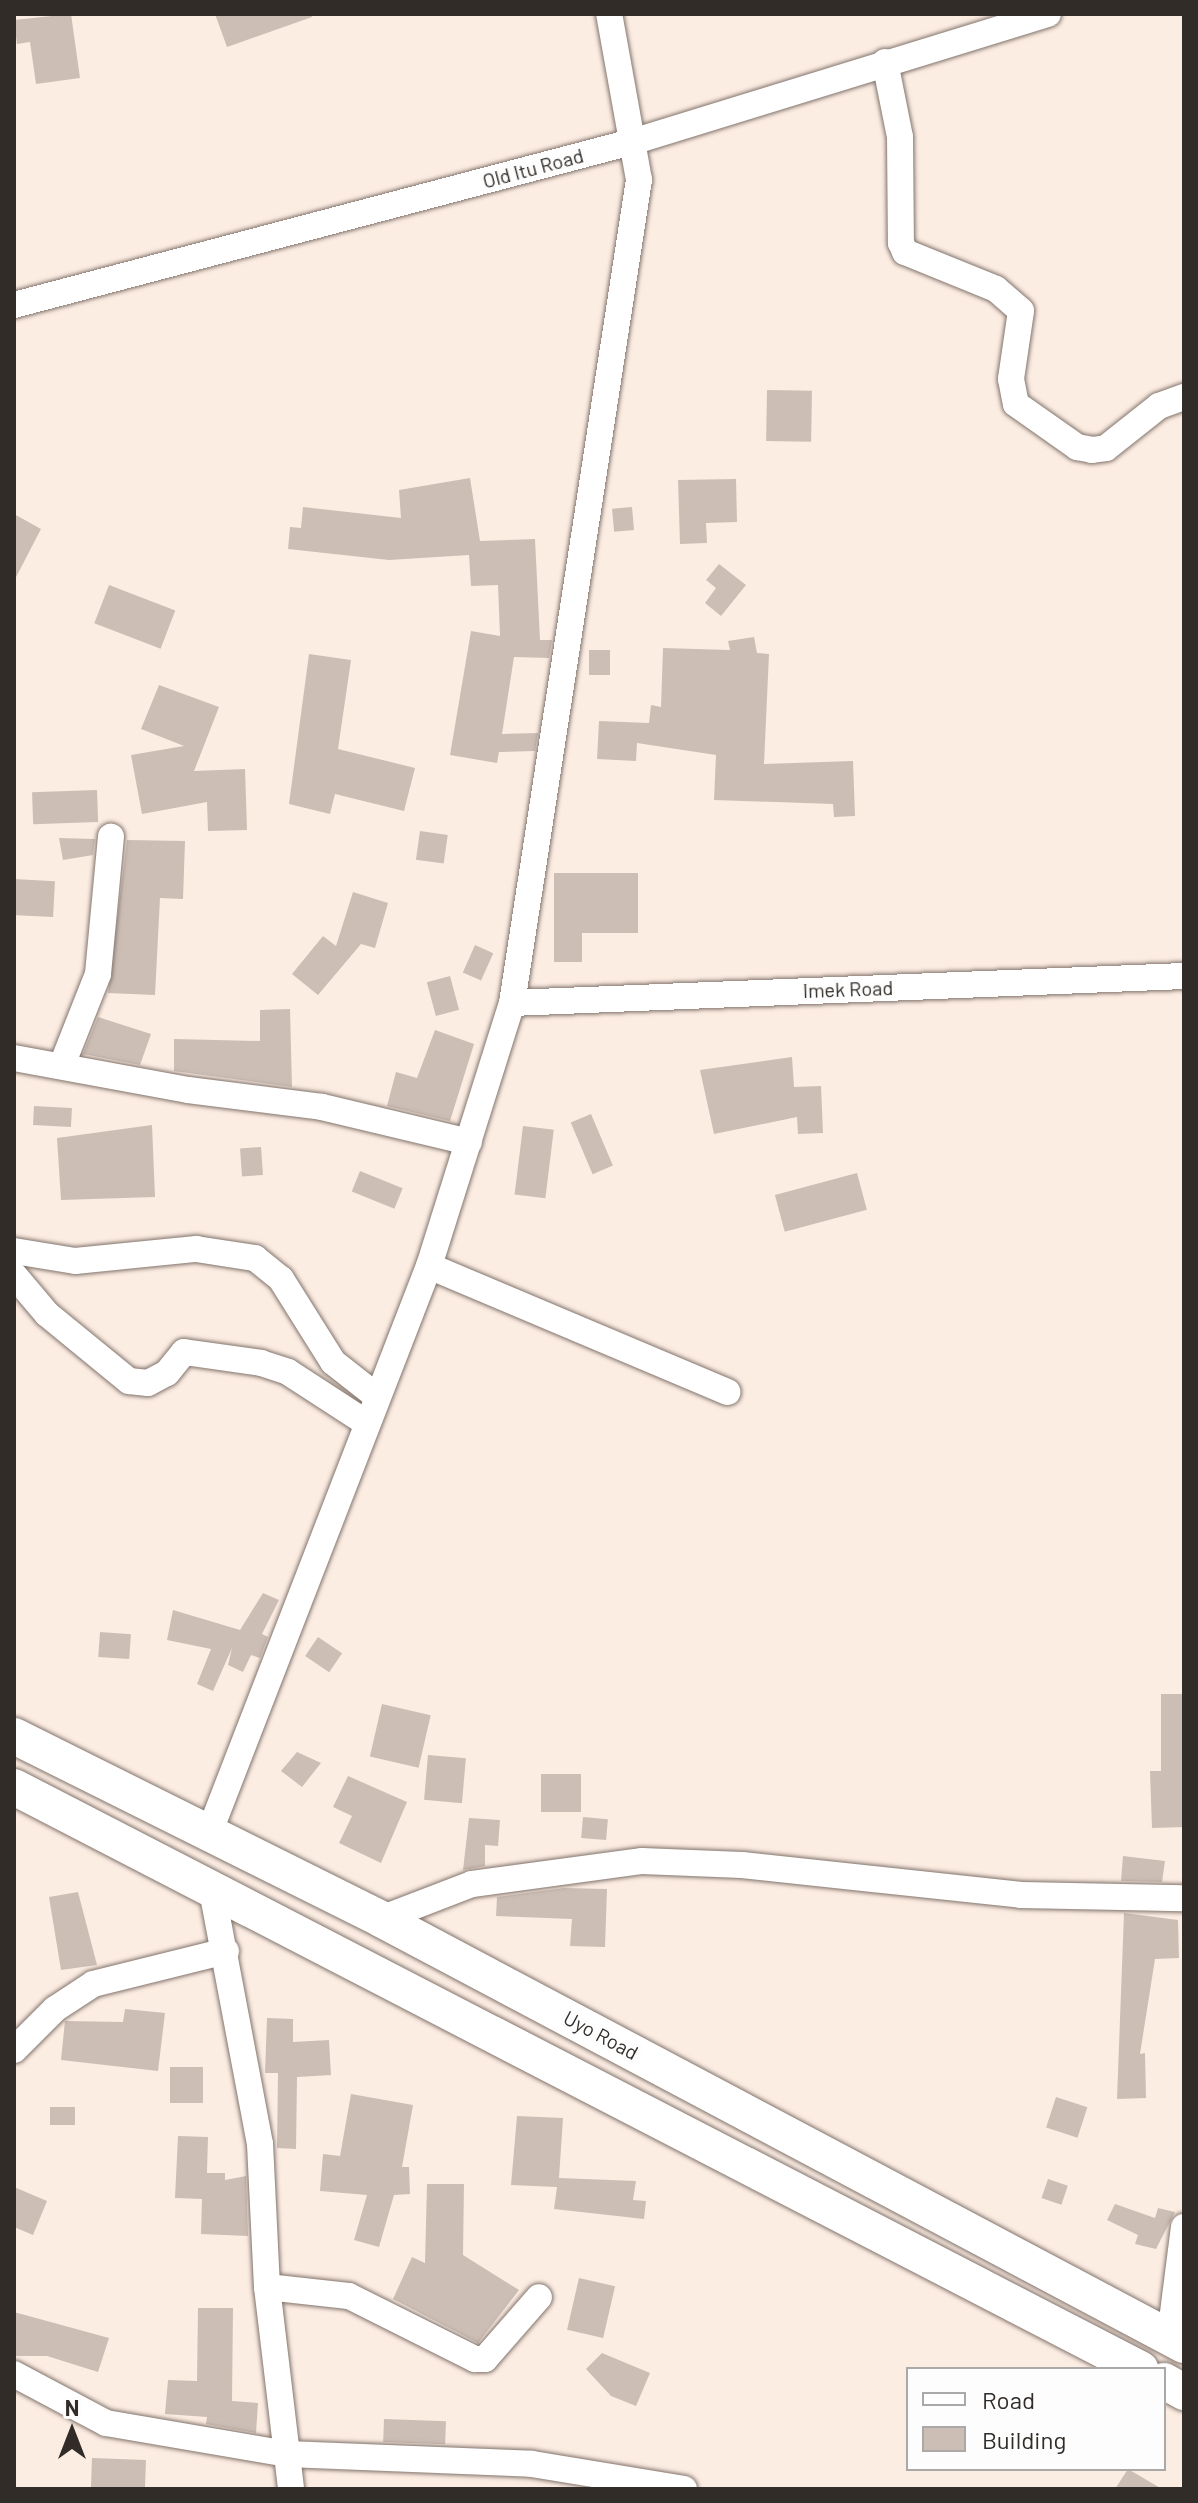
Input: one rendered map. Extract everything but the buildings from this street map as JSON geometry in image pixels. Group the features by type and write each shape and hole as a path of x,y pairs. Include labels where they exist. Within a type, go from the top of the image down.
{"highway":[{"name":"Uyo Road","path":"14,1736 208,1836 381,1919 1177,2340"},
{"path":"14,1787 1136,2367"},
{"path":"1166,2382 1184,2392"}],"street":[{"path":"208,1836 304,1599 375,1395 429,1266 512,1003 639,180 635,141 609,14"},
{"name":"Old Itu Road","path":"14,305 635,141 1048,14"},
{"path":"885,62 900,137 901,243 905,252 996,289 1021,311 1011,379 1016,404 1077,447 1092,450 1106,448 1159,406 1184,397"},
{"path":"62,1065 98,974 111,837"},
{"name":"Imek Road","path":"512,1003 1184,976"},
{"path":"14,1058 322,1107 469,1142"},
{"path":"14,1251 75,1261 196,1249 255,1258 281,1279 333,1362 375,1395"},
{"path":"429,1266 728,1392"},
{"path":"14,1275 47,1314 129,1381 148,1383 167,1373 184,1352 261,1363 288,1372 365,1422"},
{"path":"381,1919 472,1884 642,1861 742,1865 1021,1895 1184,1898"},
{"path":"212,1890 226,1951 232,2015 260,2144 267,2287 291,2489"},
{"path":"14,2050 55,2009 93,1984 226,1951"},
{"path":"1177,2340 1184,2227"},
{"path":"267,2287 349,2296 475,2359 485,2359 539,2297"},
{"path":"14,2374 106,2423 287,2454 532,2464 684,2489"}]}
